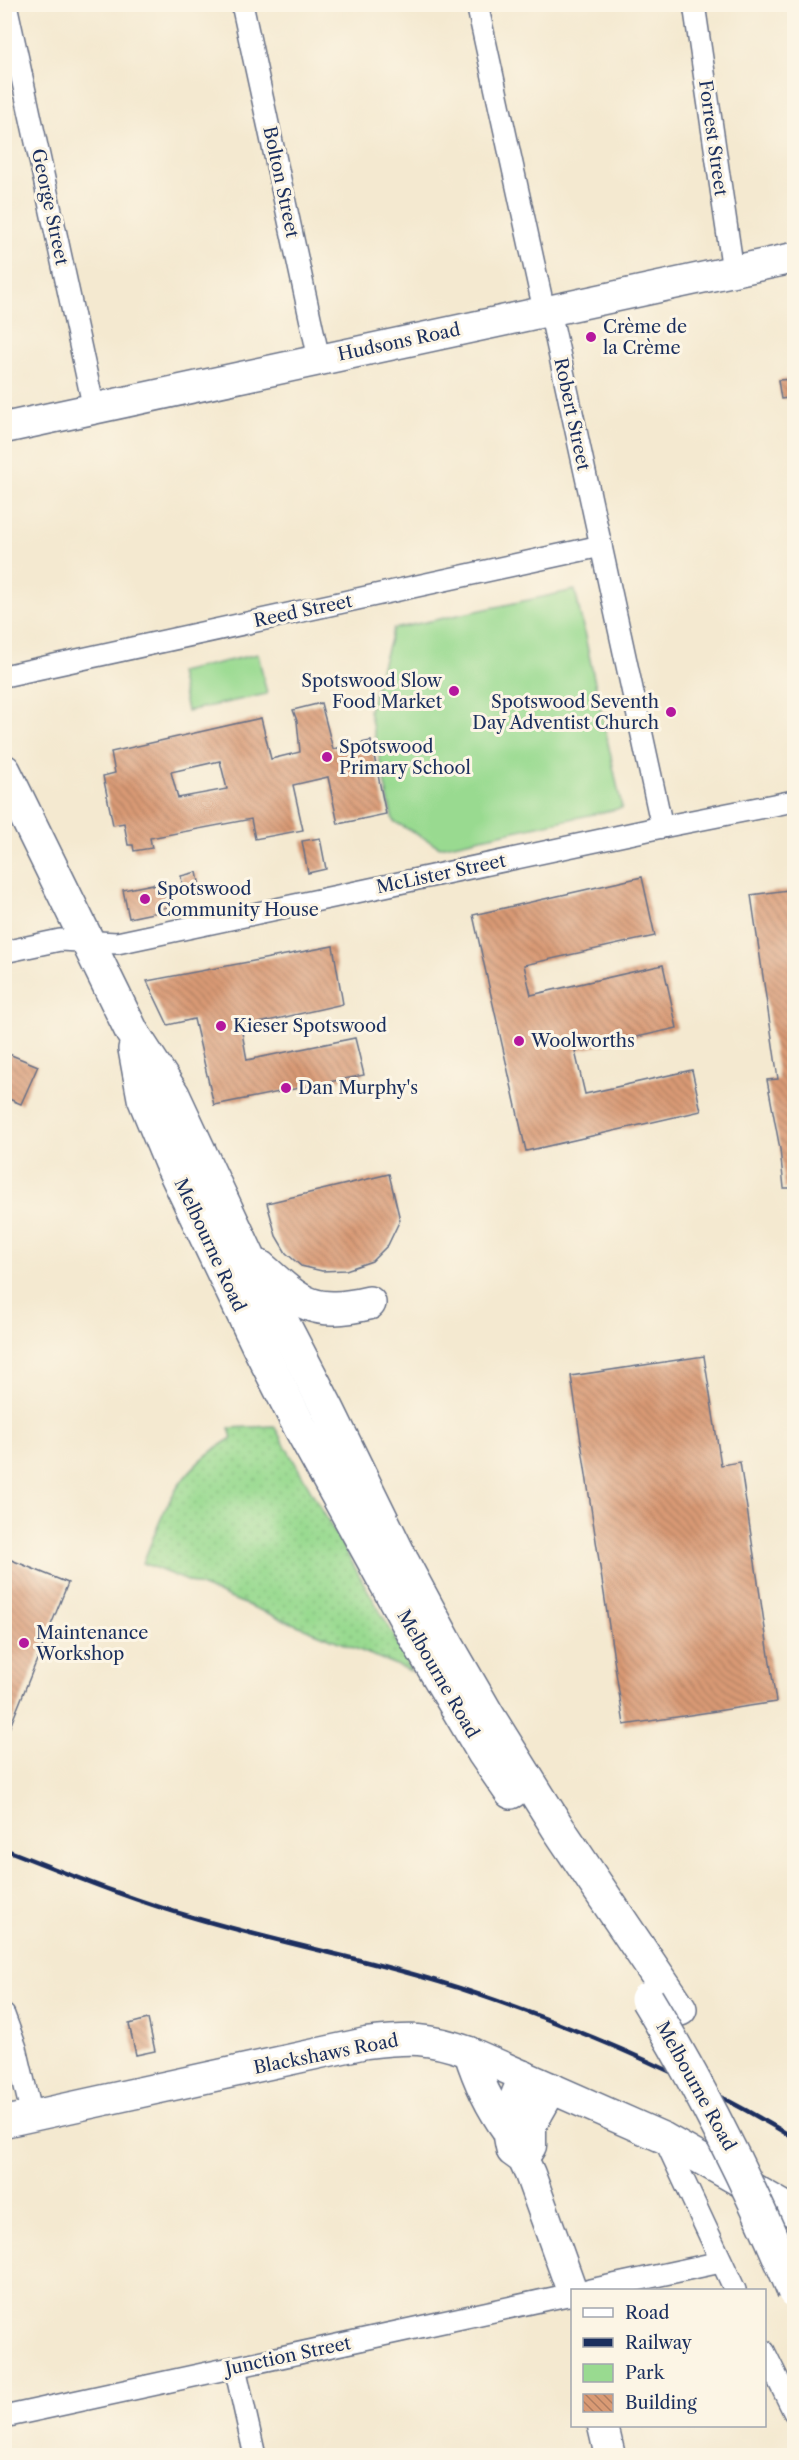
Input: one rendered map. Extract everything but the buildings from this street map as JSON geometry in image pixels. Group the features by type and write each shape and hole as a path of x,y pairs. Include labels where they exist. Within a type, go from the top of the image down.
{"main road":[{"name":"Melbourne Road","path":"4,771 132,1032 173,1095 248,1256 402,1561 488,1716 552,1818 680,2009 750,2138 795,2232"},
{"name":"Melbourne Road","path":"132,1032 144,1098 170,1161 237,1303 300,1427 418,1641 484,1753 647,1999 713,2114 742,2171 795,2291"},
{"path":"248,1256 282,1287 316,1308 342,1309 369,1303"}],"street":[{"name":"George Street","path":"6,4 10,47 94,409"},
{"name":"Bolton Street","path":"242,4 319,359"},
{"name":"Robert Street","path":"477,4 542,301 550,310 662,827"},
{"name":"Forrest Street","path":"694,4 733,272"},
{"name":"Hudsons Road","path":"4,428 795,258"},
{"name":"Reed Street","path":"4,676 601,546"},
{"name":"McLister Street","path":"4,952 60,940 117,943 662,827 795,801"},
{"path":"4,2015 16,2048 18,2119"},
{"name":"Blackshaws Road","path":"18,2119 366,2043 409,2038 442,2042 469,2052 664,2138 795,2212"},
{"path":"469,2052 478,2083 493,2111 507,2130"},
{"path":"524,2076 509,2113 507,2130 512,2151 523,2159 572,2289"},
{"path":"523,2159 531,2146 531,2125 552,2088"},
{"path":"664,2138 734,2289"},
{"path":"595,2289 721,2262"},
{"name":"Junction Street","path":"4,2417 571,2293"},
{"path":"766,2353 795,2412"},
{"path":"235,2367 255,2456"},
{"path":"603,2427 610,2456"}],"green space":[{"path":"575,590 622,808 440,847 393,821 369,710 393,629"},
{"path":"258,654 267,694 187,711 179,672"},
{"path":"274,1426 394,1636 411,1671 143,1563 175,1491 198,1463 232,1438 229,1428"}],"railway":[{"path":"4,1849 168,1910 406,1972 518,2008 639,2057 718,2095 794,2138"}],"place":[{"name":"Crème de la Crème","path":"591,337"},
{"name":"Spotswood Slow Food Market","path":"454,691"},
{"name":"Spotswood Seventh Day Adventist Church","path":"671,712"},
{"name":"Spotswood Primary School","path":"327,757"},
{"name":"Spotswood Community House","path":"145,899"},
{"name":"Kieser Spotswood","path":"221,1026"},
{"name":"Woolworths","path":"519,1041"},
{"name":"Dan Murphy's","path":"286,1088"},
{"name":"Maintenance Workshop","path":"24,1643"}]}
